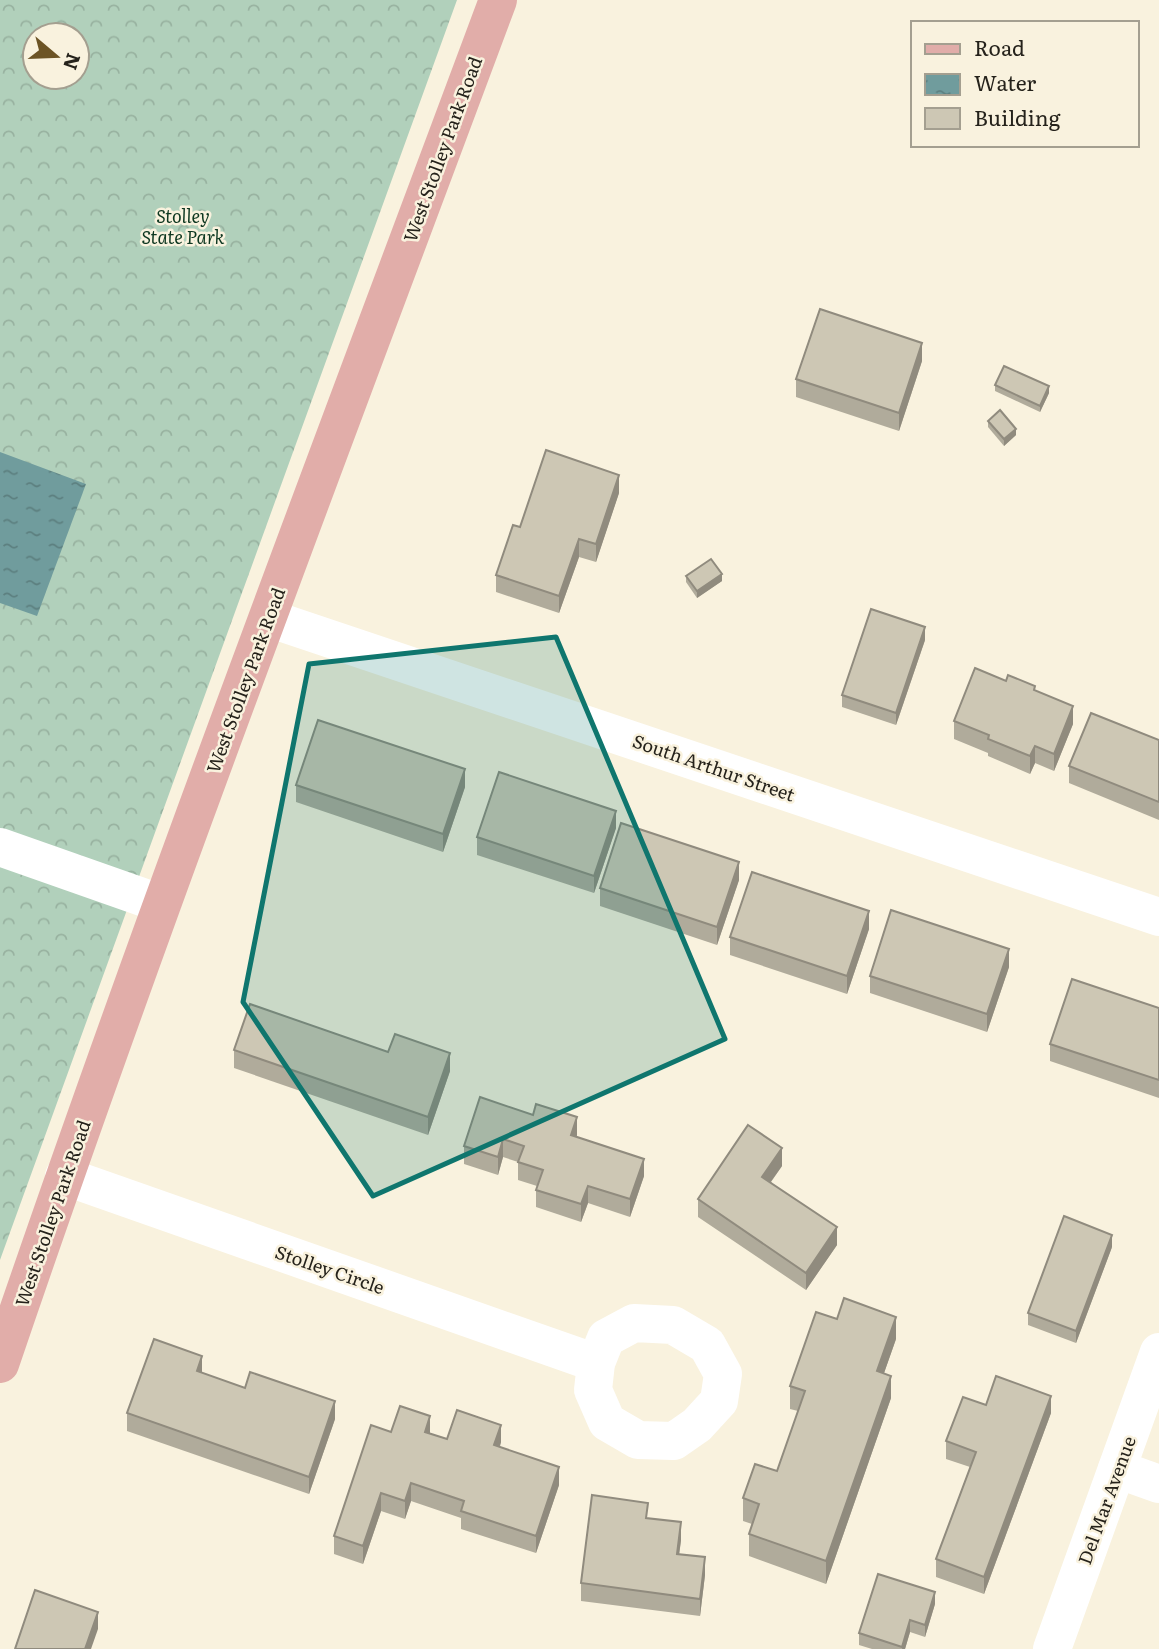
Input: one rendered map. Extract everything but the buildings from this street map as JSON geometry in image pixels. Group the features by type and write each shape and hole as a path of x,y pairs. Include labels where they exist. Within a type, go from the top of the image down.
{"main road":[{"name":"West Stolley Park Road","path":"0,1364 162,904 498,0"}],"street":[{"name":"South Arthur Street","path":"268,618 1159,917"},
{"path":"0,847 162,904"},
{"name":"Stolley Circle","path":"64,1176 596,1363"},
{"name":"Del Mar Avenue","path":"1052,1649 1159,1352"},
{"path":"1117,1469 1159,1484"}],"highlighted area":[{"path":"556,637 725,1039 373,1196 243,1002 309,664"}],"green space":[{"name":"Stolley State Park","path":"0,0 457,0 0,1260"}],"water":[{"path":"0,452 86,484 37,616 0,603"}]}
